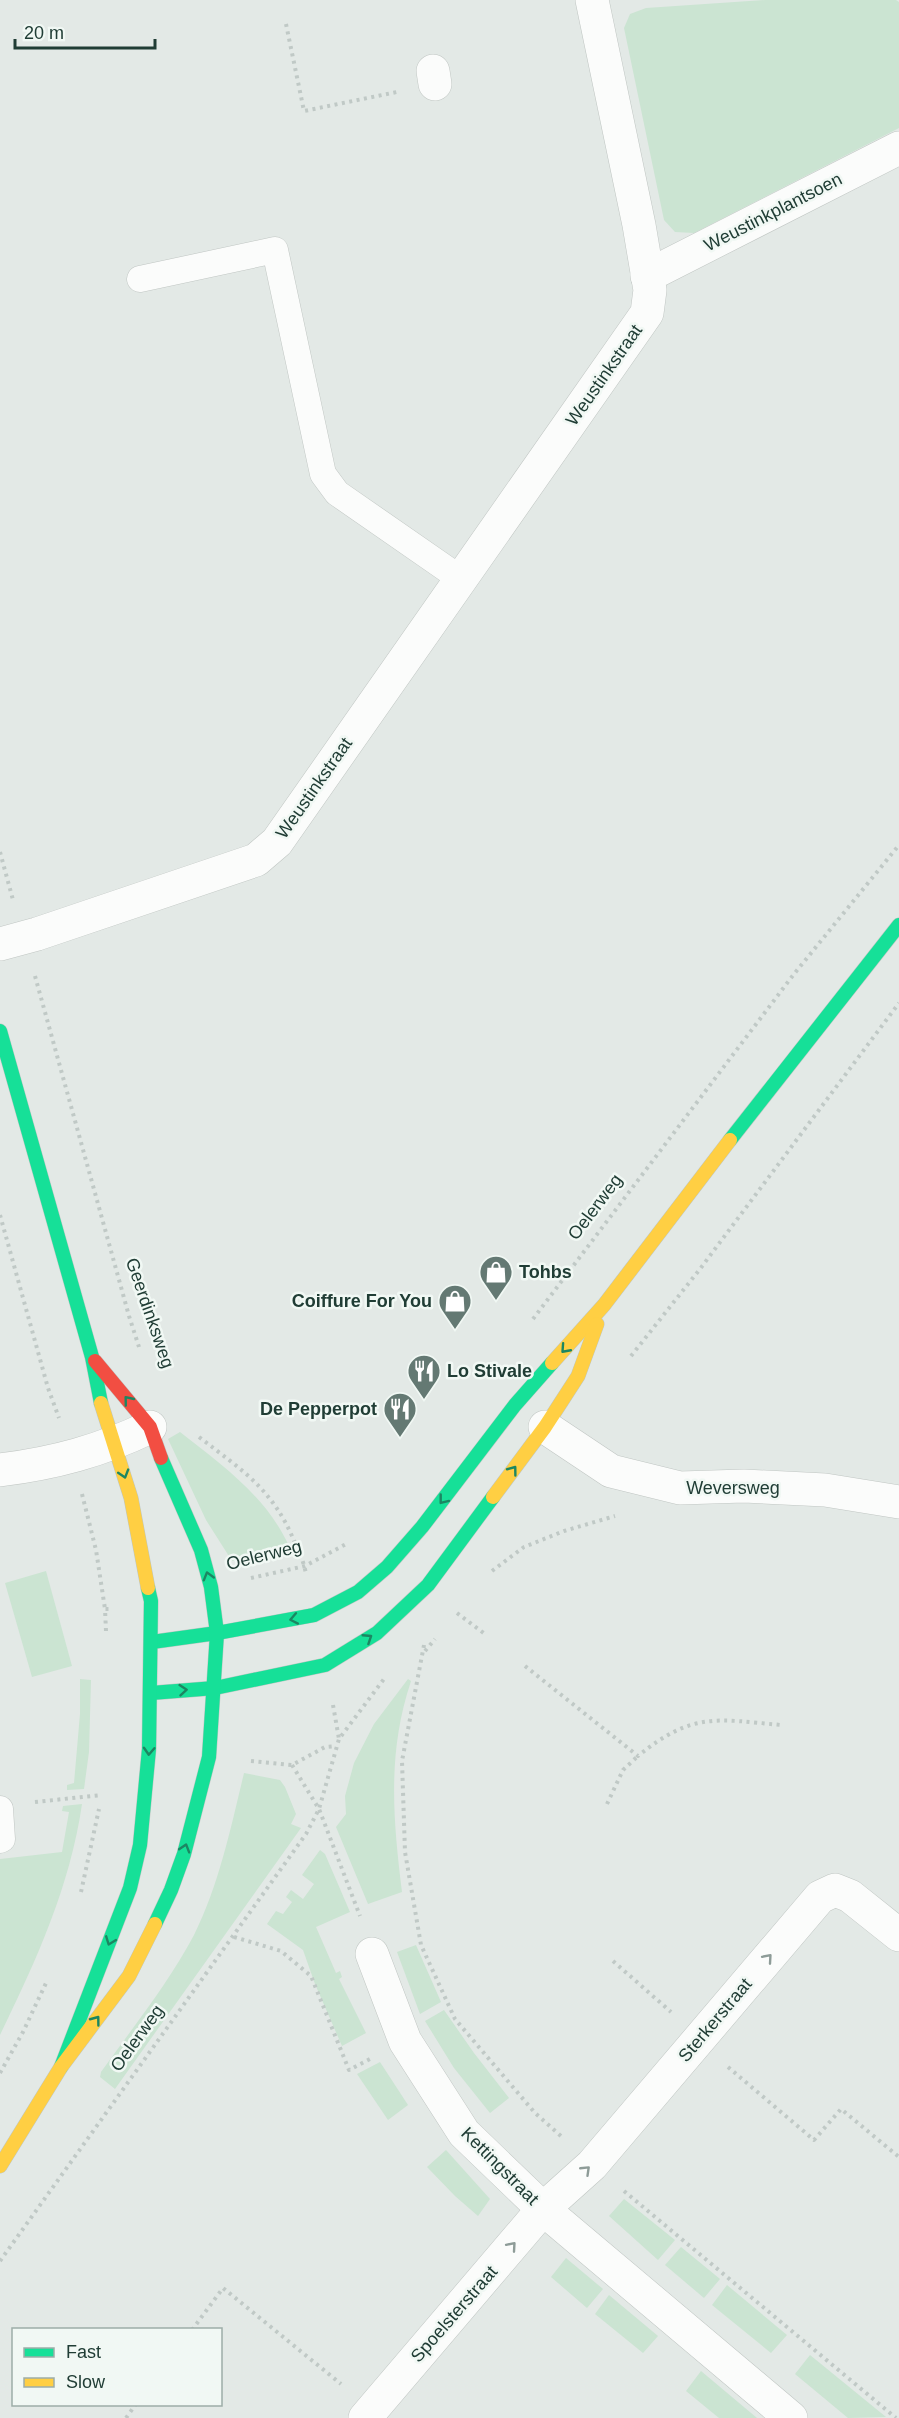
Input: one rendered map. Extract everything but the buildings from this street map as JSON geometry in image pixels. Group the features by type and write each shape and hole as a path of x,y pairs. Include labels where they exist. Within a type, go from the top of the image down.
{"main road":[{"path":"152,1642 217,1633 314,1615 358,1592 387,1568 422,1527 515,1405 604,1305 782,1072 899,925"},
{"path":"0,1031 92,1357 97,1389 131,1498 151,1601 151,1693 146,1803 140,1845 130,1888 61,2067"},
{"path":"151,1693 215,1688 325,1665 377,1633 428,1584 545,1427 578,1376 604,1305"},
{"path":"0,2166 61,2067 129,1976 171,1890 184,1854 209,1757 217,1633 211,1587 201,1550 166,1472 150,1427 92,1357"}],"street":[{"name":"Weustinkstraat","path":"12,941 256,860 277,842 647,313 650,290 592,0"},
{"name":"Weustinkplantsoen","path":"647,276 899,148"},
{"path":"0,1470 45,1464 115,1444 150,1427"},
{"name":"Weversweg","path":"545,1427 611,1472 680,1488 744,1486 825,1490 899,1502"},
{"name":"Sterkerstraat","path":"543,2210 592,2164 820,1897 835,1890 850,1896 899,1935"},
{"name":"Kettingstraat","path":"372,1954 405,2041 464,2133 543,2210 791,2418"},
{"name":"Spoelsterstraat","path":"369,2414 543,2210"}],"lane":[{"path":"140,279 275,250 323,474 337,494 461,579"},
{"path":"0,1809 2,1839 0,1840"}],"path":[{"path":"286,24 304,111 434,78"},
{"name":"Oelerweg","path":"529,1324 794,974 899,845"},
{"name":"Geerdinksweg","path":"0,852 12,941 140,1349"},
{"path":"626,1362 700,1269 899,1003"},
{"path":"0,1215 48,1388 72,1456 96,1550 105,1609 107,1642"},
{"path":"192,1430 269,1495 286,1520 305,1566 314,1615"},
{"path":"489,1574 524,1547 564,1531 617,1515"},
{"name":"Oelerweg","path":"211,1587 305,1566 354,1539"},
{"path":"428,1584 424,1652 402,1761 405,1852 421,1945 454,2019 535,2113 592,2164 896,2418"},
{"path":"105,1609 151,1601"},
{"path":"450,1620 463,1605"},
{"path":"457,1612 485,1634"},
{"path":"424,1652 437,1636"},
{"path":"325,1665 339,1739"},
{"path":"525,1666 638,1756"},
{"name":"Oelerweg","path":"0,2261 306,1834 319,1809 339,1739 385,1677"},
{"path":"607,1804 623,1770 660,1738 684,1725 711,1720 782,1725"},
{"path":"292,1765 319,1809 357,1907 372,1954"},
{"path":"80,1898 103,1785"},
{"path":"34,1802 102,1795"},
{"path":"234,1937 281,1951 310,1976 349,2070 405,2041"},
{"path":"613,1961 700,2037 734,2073 814,2140 841,2109 899,2157"},
{"path":"0,2073 47,1982"},
{"path":"193,2328 223,2288 369,2414"}],"green space":[{"path":"765,0 896,0 899,2 899,128 694,233 675,232 664,220 624,28 630,14 646,8"},
{"path":"180,1432 242,1483 268,1512 289,1546 232,1561 206,1520 168,1439"},
{"path":"46,1571 72,1666 32,1677 5,1583"},
{"path":"80,1679 91,1680 89,1752 84,1789 67,1790 67,1785 74,1783 80,1714"},
{"path":"408,1679 411,1681 398,1734 394,1786 396,1838 402,1892 368,1904 336,1827 346,1814 345,1796 354,1763 374,1724"},
{"path":"244,1773 280,1780 296,1814 291,1824 301,1828 115,2089 100,2077 101,2072 162,1988 194,1935 211,1896"},
{"path":"82,1804 69,1865 50,1923 0,2035 0,1859 62,1852 69,1812 62,1811 63,1806"},
{"path":"320,1850 325,1854 350,1912 316,1927 336,1973 340,1971 342,1977 339,1979 366,2033 342,2046 303,1950 267,1924 276,1911 283,1914 292,1902 286,1897 291,1890 303,1899 314,1884 302,1875"},
{"path":"416,1945 441,2002 420,2014 397,1952"},
{"path":"444,2010 509,2098 490,2113 454,2068 425,2021"},
{"path":"380,2062 408,2105 388,2120 357,2074"},
{"path":"446,2150 490,2199 478,2216 427,2167"},
{"path":"624,2199 675,2240 658,2260 609,2216"},
{"path":"681,2247 720,2279 704,2298 665,2265"},
{"path":"566,2258 603,2289 587,2308 551,2277"},
{"path":"727,2285 787,2335 771,2353 712,2305"},
{"path":"609,2295 658,2336 643,2353 595,2314"},
{"path":"810,2355 886,2417 848,2418 795,2374"},
{"path":"701,2371 757,2418 719,2418 686,2391"}],"traffic: fast":[{"path":"730,1140 899,925"},
{"path":"0,1031 92,1357 101,1403"},
{"path":"152,1642 217,1633 314,1615 358,1592 387,1567 422,1527 515,1405 552,1363"},
{"path":"155,1924 184,1854 209,1757 217,1633 211,1587 201,1550 161,1458"},
{"path":"151,1693 215,1688 325,1665 377,1633 428,1585 493,1497"},
{"path":"61,2067 130,1888 140,1845 149,1749 151,1601 148,1588"}],"traffic: slow":[{"path":"552,1363 604,1305 730,1140"},
{"path":"493,1497 545,1427 578,1376 597,1324"},
{"path":"101,1403 131,1498 148,1588"},
{"path":"0,2166 61,2067 129,1976 155,1924"}],"traffic: jam":[{"path":"95,1361 150,1427 161,1458"}],"place":[{"name":"Tohbs","path":"496,1301"},
{"name":"Coiffure For You","path":"455,1330"},
{"name":"Lo Stivale","path":"424,1400"},
{"name":"De Pepperpot","path":"400,1438"}]}
